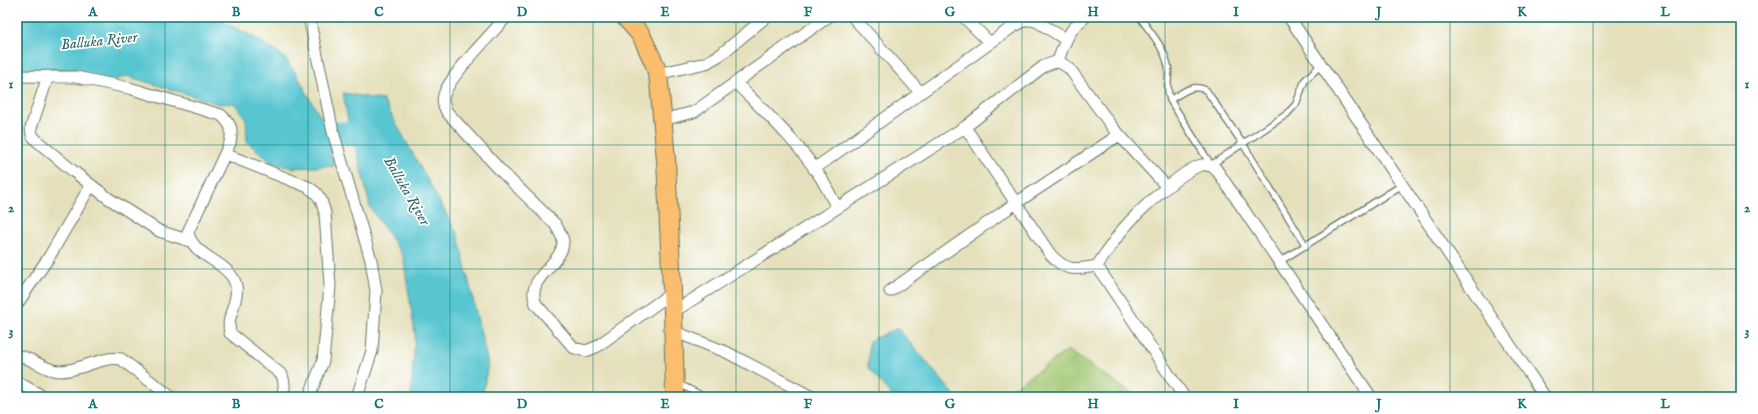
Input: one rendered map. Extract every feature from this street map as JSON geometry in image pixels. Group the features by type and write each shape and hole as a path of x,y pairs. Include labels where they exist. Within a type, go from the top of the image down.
{"main road":[{"path":"627,17 641,35 655,65 657,74 666,160 674,312 673,331 675,389"}],"street":[{"path":"309,17 333,132 371,260 376,291 372,351 357,397"},
{"path":"506,17 452,81 444,94 443,103 452,118 500,170 555,224 560,233 563,242 560,252 537,282 533,296 536,304 574,348 586,351 596,347 673,292"},
{"path":"657,74 690,67 713,59 720,55 766,17"},
{"path":"662,120 694,112 828,17"},
{"path":"853,17 920,93"},
{"path":"964,17 990,43"},
{"path":"1058,61 1065,39 1074,26 1085,17"},
{"path":"1289,17 1545,397"},
{"path":"814,169 1010,28 1025,20 1038,22 1065,39"},
{"path":"674,312 965,127 1044,66 1058,61"},
{"path":"1058,61 1069,68 1120,135 1167,187"},
{"path":"17,76 76,77 129,88 221,115 230,123 232,132 225,154 188,232 190,241 195,248 224,269 233,278 236,286 236,298 229,316 228,324 230,333 282,375 284,383 281,397"},
{"path":"48,76 31,128 32,135 91,185 144,222 159,231 190,241"},
{"path":"735,82 776,124 814,169 837,208"},
{"path":"965,127 1050,254 1059,264 1070,269 1097,266 1124,228 1167,187 1198,167 1210,165 1216,169 1370,397"},
{"path":"890,291 1016,203 1120,135"},
{"path":"225,154 308,187 316,193 321,200 325,213 330,286 323,361 309,397"},
{"path":"17,304 49,257 91,185"},
{"path":"1097,266 1184,397"},
{"path":"673,331 726,352 812,397"},
{"path":"17,356 24,356 48,368 60,371 112,358 121,359 171,397"},
{"path":"17,382 44,397"}],"lane":[{"path":"1140,17 1164,55 1168,66 1166,89 1170,100 1210,165 1287,114 1296,104 1305,80 1321,65"},
{"path":"1170,100 1191,88 1199,87 1206,90 1243,144 1306,246"},
{"path":"1280,262 1402,185"},
{"path":"675,389 705,397"}],"green space":[{"path":"1068,350 1137,397 1000,397"}],"water":[{"path":"17,17 214,17 255,38 284,57 297,75 318,113 327,123 334,166 292,168 271,162 247,142 246,119 234,103 219,104 127,76 110,82 17,73"},
{"path":"343,93 383,100 458,235 488,364 482,397 411,397 415,334 403,256 370,207 357,151 349,126"},
{"path":"898,328 956,397 893,397 868,368 869,341"}],"waterway":[{"name":"Balluka River","path":"309,135 313,136 332,133 347,133 362,137 379,147"}]}
